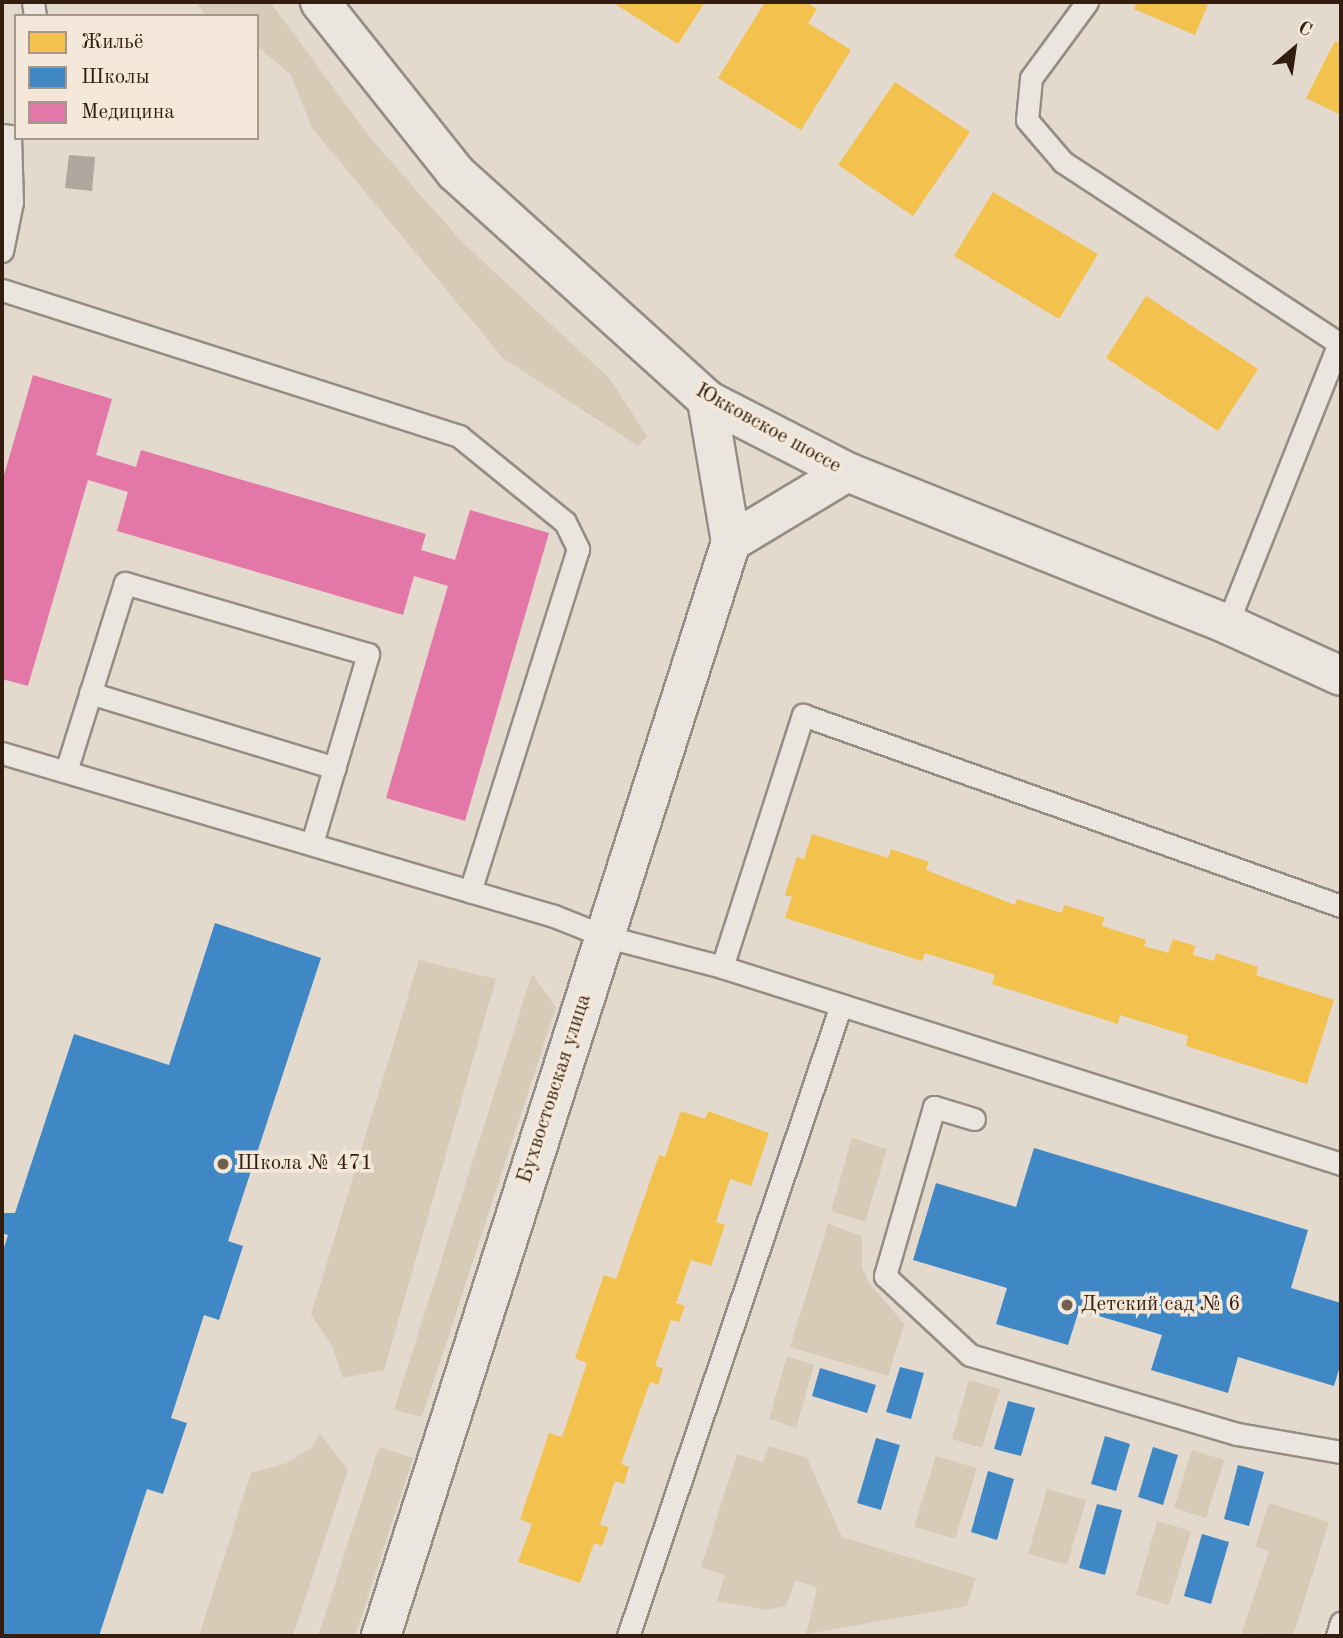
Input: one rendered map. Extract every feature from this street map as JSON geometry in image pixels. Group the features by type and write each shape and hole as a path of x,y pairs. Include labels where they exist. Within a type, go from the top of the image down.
{"street":[{"name":"Юкковское шоссе","path":"320,2 455,172 707,400 846,471 1227,624 1341,676"},
{"name":"Бухвостовская улица","path":"384,1636 731,542 707,400"},
{"path":"731,542 846,471"}],"lane":[{"path":"1087,2 1031,78 1027,120 1063,162 1339,344 1227,624"},
{"path":"2,251 12,202 9,130"},
{"path":"2,290 459,436 565,522 578,549 470,891"},
{"path":"66,771 125,583 368,654 312,843"},
{"path":"90,693 335,768"},
{"path":"722,967 803,715 1341,906"},
{"path":"2,753 470,891 604,936 722,967 1341,1164"},
{"path":"628,1636 841,1005"},
{"path":"974,1119 934,1107 885,1276 970,1355 1237,1434 1341,1452"},
{"path":"1337,1636 1341,1623"}],"shaded area":[{"path":"195,2 270,2 373,141 461,241 610,379 647,436 638,446 503,358 312,128 291,75 259,48 259,14 205,14"},
{"path":"419,960 496,979 384,1370 343,1378 332,1345 311,1315"},
{"path":"532,974 556,1007 422,1417 394,1410"},
{"path":"852,1138 887,1149 865,1222 831,1211"},
{"path":"828,1224 862,1236 862,1267 868,1281 904,1324 888,1376 790,1347"},
{"path":"787,1356 814,1365 796,1428 769,1419"},
{"path":"969,1380 1000,1389 982,1448 952,1439"},
{"path":"320,1434 348,1470 293,1636 199,1636 251,1473 287,1463 312,1447"},
{"path":"769,1446 807,1458 842,1537 976,1578 967,1606 806,1634 817,1588 796,1580 786,1606 767,1610 717,1601 725,1575 701,1567 737,1454 763,1462"},
{"path":"379,1447 413,1458 355,1636 318,1636"},
{"path":"1192,1450 1224,1460 1206,1518 1174,1508"},
{"path":"936,1456 977,1468 955,1539 914,1527"},
{"path":"1047,1489 1086,1500 1067,1565 1028,1554"},
{"path":"1269,1503 1329,1522 1293,1636 1242,1633 1269,1551 1255,1547"},
{"path":"1157,1521 1191,1531 1169,1605 1136,1595"}],"building: Жильё":[{"path":"612,2 705,2 678,44"},
{"path":"765,2 806,2 817,9 808,23 851,50 801,130 718,78"},
{"path":"1137,2 1209,2 1195,35 1134,9"},
{"path":"1335,41 1341,44 1341,115 1306,98"},
{"path":"895,82 970,132 913,216 838,165"},
{"path":"993,192 1098,254 1059,319 954,256"},
{"path":"1146,296 1258,369 1218,431 1106,358"},
{"path":"812,834 888,858 891,849 929,862 926,870 1015,905 1017,899 1062,913 1064,905 1104,917 1102,926 1146,940 1144,946 1168,953 1173,939 1195,946 1193,955 1214,961 1216,953 1258,967 1256,975 1334,1000 1307,1084 1186,1046 1188,1036 1120,1015 1118,1024 992,984 995,975 925,953 922,961 785,918 792,897 785,895 797,857 804,859"},
{"path":"681,1111 705,1119 708,1111 769,1133 751,1186 730,1179 716,1222 725,1225 711,1266 691,1260 676,1303 685,1306 679,1322 671,1320 655,1366 663,1368 658,1385 650,1382 621,1464 629,1467 624,1484 615,1481 600,1525 609,1527 602,1546 594,1543 580,1583 518,1562 532,1524 520,1519 549,1433 562,1437 587,1363 575,1358 604,1275 616,1279 659,1155 665,1157"}],"building: Школы":[{"path":"215,923 321,958 228,1241 243,1246 219,1320 204,1315 171,1418 187,1423 163,1494 147,1489 99,1636 2,1636 2,1254 8,1235 2,1233 2,1213 15,1213 74,1034 169,1065"},
{"path":"1034,1148 1308,1230 1291,1288 1341,1303 1341,1363 1334,1386 1238,1357 1228,1393 1151,1370 1162,1335 1079,1310 1068,1345 996,1324 1007,1288 913,1260 936,1183 1016,1207"},
{"path":"900,1367 924,1373 911,1419 886,1412"},
{"path":"820,1368 876,1385 867,1413 812,1396"},
{"path":"1008,1401 1035,1408 1021,1456 994,1449"},
{"path":"1105,1436 1130,1444 1116,1491 1091,1484"},
{"path":"876,1438 900,1445 881,1510 857,1503"},
{"path":"1153,1447 1178,1455 1163,1505 1138,1497"},
{"path":"1238,1465 1264,1472 1249,1526 1224,1519"},
{"path":"988,1471 1014,1479 997,1540 971,1532"},
{"path":"1097,1504 1122,1510 1105,1575 1079,1568"},
{"path":"1202,1534 1229,1542 1211,1604 1184,1596"}],"building: Медицина":[{"path":"33,375 112,399 96,455 136,467 141,450 426,534 421,550 455,560 470,510 549,533 465,821 386,798 448,586 414,576 403,615 117,531 128,492 88,480 28,686 2,679 2,482"}],"building: Прочее":[{"path":"69,155 95,157 92,191 65,188"}],"place":[{"name":"Школа № 471","path":"223,1164"},
{"name":"Детский сад № 6","path":"1067,1305"}]}
